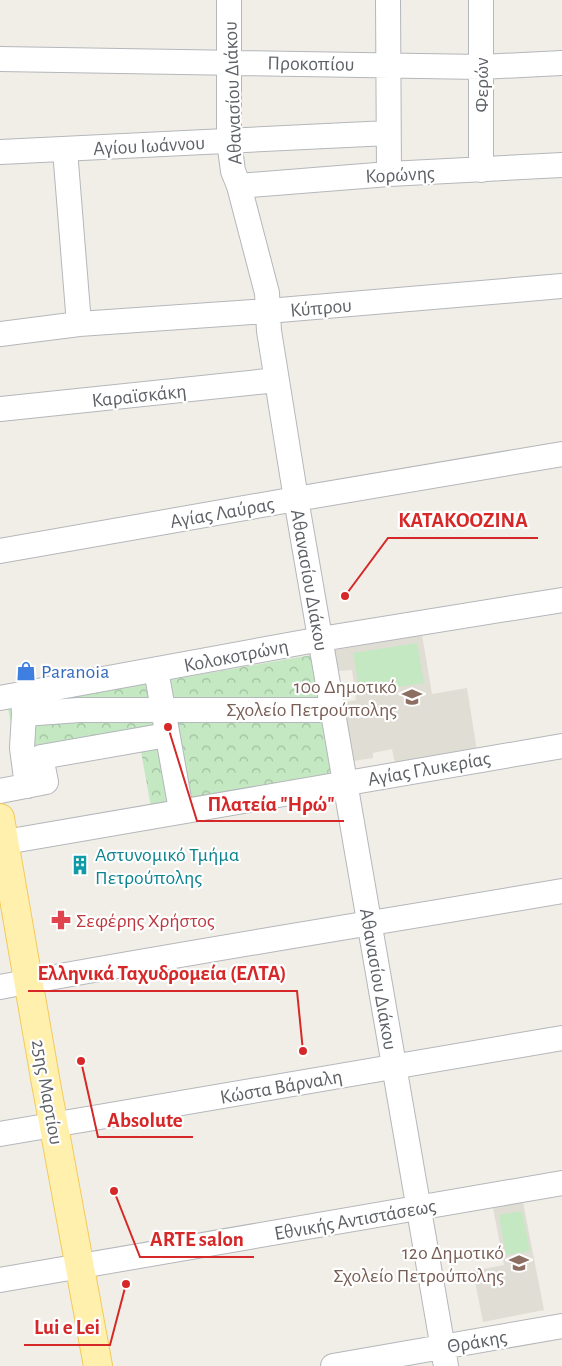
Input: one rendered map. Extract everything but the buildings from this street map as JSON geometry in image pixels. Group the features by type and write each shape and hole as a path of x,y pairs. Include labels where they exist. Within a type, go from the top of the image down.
{"main road":[{"name":"25ης Μαρτίου","path":"1,834 98,1366"}],"street":[{"name":"Αθανασίου Διάκου","path":"229,0 229,141 233,170 239,186 267,293 277,380 296,498 445,1356"},
{"path":"388,0 389,174"},
{"name":"Φερών","path":"481,0 481,170"},
{"name":"Προκοπίου","path":"0,59 481,66 562,63"},
{"name":"Αγίου Ιωάννου","path":"0,152 388,133"},
{"path":"65,150 79,324"},
{"name":"Κορώνης","path":"239,186 389,174 562,165"},
{"name":"Κύπρου","path":"0,334 79,324 268,311 562,286"},
{"name":"Καραϊσκάκη","path":"0,409 277,380"},
{"name":"Αγίας Λαύρας","path":"0,551 296,498 562,454"},
{"name":"Κολοκοτρώνη","path":"0,698 24,703 76,684 109,696 156,670 321,639 562,600"},
{"path":"156,670 157,710"},
{"path":"76,684 81,710 82,749"},
{"path":"81,710 84,700 109,696 150,697 167,734 181,810"},
{"path":"27,786 22,748 24,703 81,710"},
{"path":"157,710 333,710"},
{"path":"0,791 46,782 41,757 167,734"},
{"name":"Αγίας Γλυκερίας","path":"1,834 181,810 562,746"},
{"path":"0,987 562,891"},
{"name":"Κώστα Βάρναλη","path":"0,1134 562,1038"},
{"name":"Εθνικής Αντιστάσεως","path":"0,1280 562,1183"},
{"name":"Θράκης","path":"333,1366 445,1356 562,1326"}],"shaded area":[{"name":"10ο Δημοτικό Σχολείο Πετρούπολης","path":"422,635 432,694 467,688 477,751 395,764 392,749 373,753 373,758 353,761 343,703 356,700 352,670 338,671 335,650"},
{"name":"12o Δημοτικό Σχολείο Πετρούπολης","path":"523,1202 544,1310 483,1322 473,1271 504,1265 493,1208"}],"green space":[{"path":"417,643 424,683 360,693 353,653"},
{"path":"312,655 333,774 151,807 140,746 46,762 24,792 8,708"},
{"path":"522,1211 530,1251 506,1255 499,1215"}],"place":[{"name":"ΚΑΤΑΚΟΟΖΙΝΑ","path":"345,596"},
{"name":"Paranoia","path":"26,671"},
{"name":"10ο Δημοτικό Σχολείο Πετρούπολης","path":"412,697"},
{"name":"Πλατεία \"Ηρώ\"","path":"168,727"},
{"name":"Αστυνομικό Τμήμα Πετρούπολης","path":"80,865"},
{"name":"Σεφέρης Χρήστος","path":"61,920"},
{"name":"Ελληνικά Ταχυδρομεία (ΕΛΤΑ)","path":"303,1051"},
{"name":"Absolute","path":"81,1061"},
{"name":"ARTE salon","path":"114,1191"},
{"name":"12o Δημοτικό Σχολείο Πετρούπολης","path":"519,1263"},
{"name":"Lui e Lei","path":"126,1284"}]}
